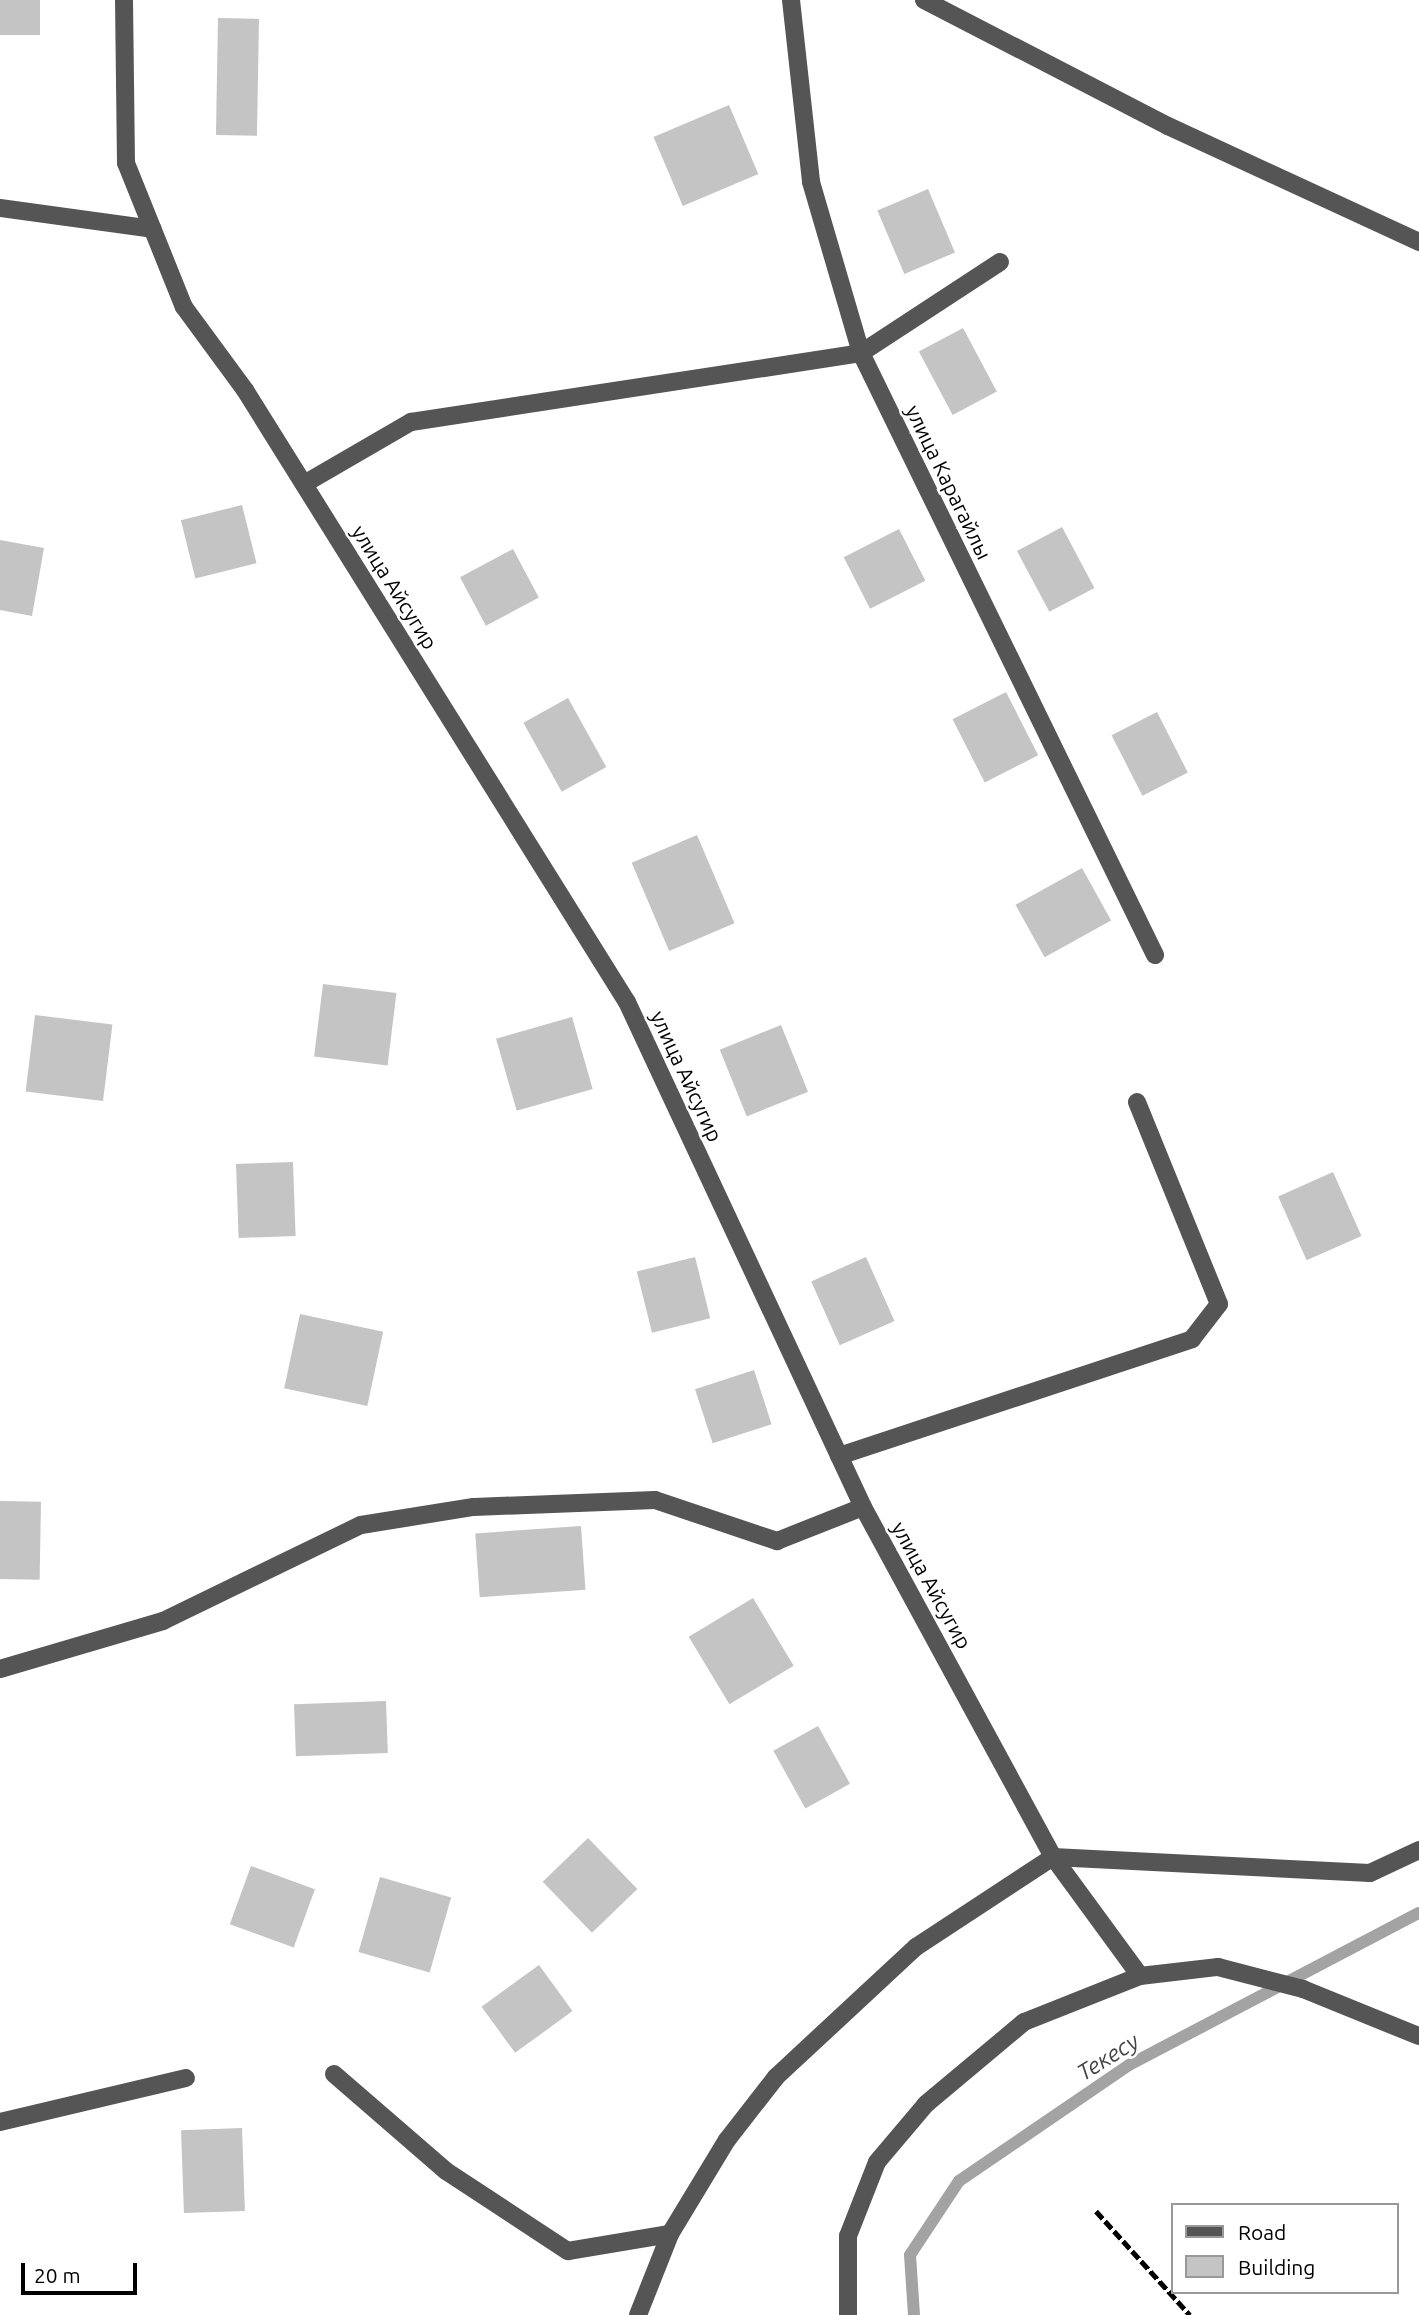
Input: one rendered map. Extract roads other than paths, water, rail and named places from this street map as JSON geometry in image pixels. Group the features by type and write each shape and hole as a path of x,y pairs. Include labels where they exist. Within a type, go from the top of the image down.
{"street":[{"name":"улица Айсугир","path":"124,0 126,163 184,307 304,484 627,1002 863,1507 1054,1857 1140,1976"},
{"name":"улица Карагайлы","path":"791,0 811,182 861,353 1155,955"},
{"path":"924,0 1168,126 1419,242"},
{"path":"0,208 153,229"},
{"path":"304,484 411,422 861,353 1000,262"},
{"path":"839,1456 1192,1339 1219,1304 1137,1102"},
{"path":"0,1668 163,1621 360,1525 474,1507 654,1500 777,1541 863,1507"},
{"path":"638,2315 670,2234 727,2140 776,2077 916,1947 1054,1857 1370,1872 1419,1850"},
{"path":"848,2315 848,2236 877,2162 926,2104 1024,2022 1140,1976 1219,1967 1303,1989 1419,2036"},
{"path":"334,2074 446,2171 568,2251 670,2234"},
{"path":"0,2122 186,2078"}],"waterway":[{"name":"Текесу","path":"914,2315 910,2255 959,2181 1129,2065 1419,1913"}],"railway":[{"path":"1096,2211 1170,2293"},
{"path":"1171,2294 1190,2315"}]}
